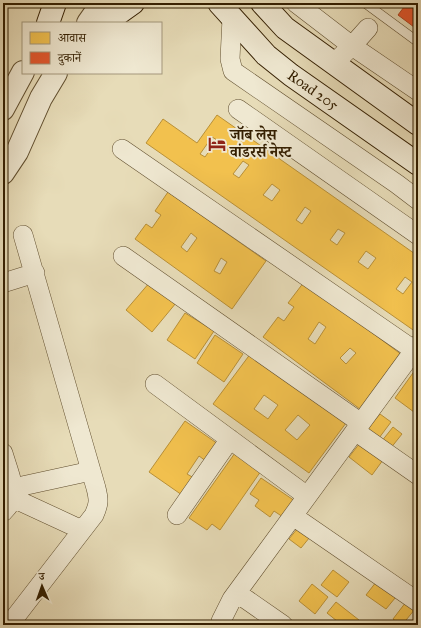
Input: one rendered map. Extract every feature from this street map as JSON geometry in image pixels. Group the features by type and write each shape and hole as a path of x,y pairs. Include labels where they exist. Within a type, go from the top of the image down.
{"main road":[{"path":"48,22 55,3"},
{"path":"53,22 66,3"},
{"path":"89,22 102,3"},
{"path":"106,22 133,3"},
{"path":"262,3 285,28 418,124"},
{"path":"269,3 285,28"},
{"name":"Road 205","path":"226,10 266,55 290,75 418,164"},
{"path":"3,109 22,74"},
{"path":"3,173 17,152 41,98 55,74"}],"street":[{"path":"296,3 352,46 418,91"},
{"path":"226,10 230,60 233,71 418,200"},
{"path":"334,63 352,46 373,21"},
{"path":"238,109 418,235"},
{"path":"122,149 417,350 358,427 232,599 220,622 220,625"},
{"path":"9,625 94,515 98,506 98,497 91,471 23,235"},
{"path":"123,256 358,427 418,475"},
{"path":"3,283 34,273"},
{"path":"156,384 307,496"},
{"path":"178,516 230,439"},
{"path":"3,453 10,499"},
{"path":"10,499 91,471"},
{"path":"10,499 82,530"},
{"path":"293,516 418,602"},
{"path":"237,593 283,625"}],"lane":[{"path":"365,3 373,21 418,42"}],"building: आवास":[{"path":"217,115 418,256 418,329 416,332 146,143 163,119 197,143","holes":["212,137 217,140 205,157 200,154","243,161 249,165 239,178 233,174","272,184 280,190 272,201 263,195","305,207 311,211 302,224 296,220","338,229 345,233 337,245 330,240","366,251 376,258 368,269 358,262","405,277 412,282 403,294 396,289"]},
{"path":"168,192 266,261 232,309 135,239 146,224 152,228 161,215 155,211","holes":["191,233 197,238 187,252 181,247","221,258 227,262 220,274 214,271"]},
{"path":"150,282 176,303 152,332 126,310"},
{"path":"304,282 402,355 360,409 263,337 278,317 284,321 294,307 288,303","holes":["319,322 326,327 315,344 308,339","350,348 356,353 346,364 340,358"]},
{"path":"185,313 214,331 195,359 167,340"},
{"path":"215,335 243,354 224,382 197,363"},
{"path":"251,353 346,423 309,473 213,404","holes":["264,395 278,405 268,419 254,409","298,415 310,425 297,440 285,430"]},
{"path":"418,366 418,415 395,398"},
{"path":"380,414 391,422 379,438 367,430"},
{"path":"185,421 218,444 206,461 199,456 187,474 194,478 182,495 149,472"},
{"path":"393,427 402,434 390,449 381,442"},
{"path":"360,443 383,460 372,475 349,457"},
{"path":"235,453 261,471 220,530 212,524 207,530 189,518"},
{"path":"261,478 295,501 283,517 274,511 270,517 255,506 259,500 250,494"},
{"path":"302,523 314,532 301,548 289,539"},
{"path":"333,570 349,582 337,597 321,585"},
{"path":"380,577 400,592 386,609 366,595"},
{"path":"312,584 328,597 315,614 299,601"},
{"path":"336,602 359,620 356,625 342,625 327,613"},
{"path":"406,602 415,609 401,625 393,619"},
{"path":"418,613 418,625 409,625"}],"building: दुकानें":[{"path":"407,3 418,3 418,30 398,15"}],"place":[{"name":"जॉब लेस वांडरर्स नेस्ट","path":"217,144"}]}
